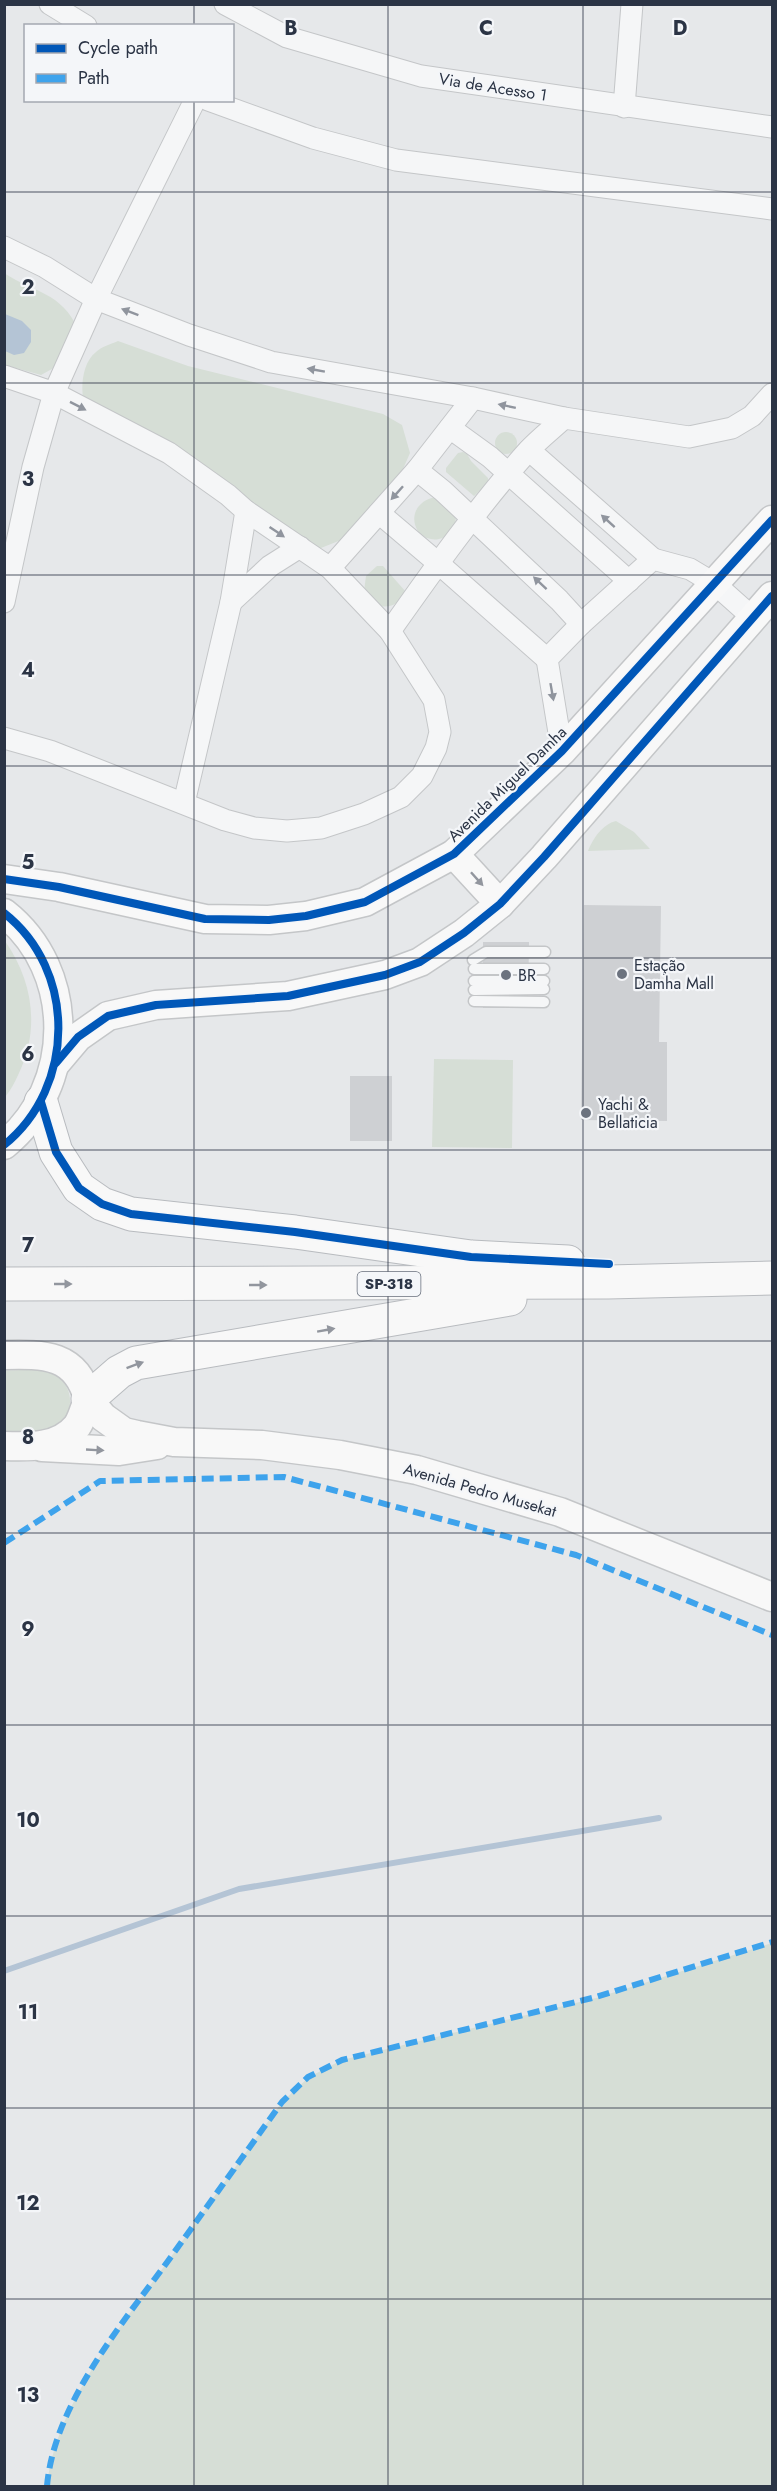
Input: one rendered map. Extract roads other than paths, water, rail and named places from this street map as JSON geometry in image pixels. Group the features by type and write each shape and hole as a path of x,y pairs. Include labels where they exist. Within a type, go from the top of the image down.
{"highway":[{"path":"41,1102 56,1152 79,1188 102,1203 131,1214 295,1232 471,1257 608,1273"},
{"name":"SP-318","path":"4,1262 772,1278"},
{"name":"SP-318","path":"4,1284 608,1273 772,1263"},
{"path":"88,1399 119,1372 136,1363 608,1273"}],"street":[{"path":"50,4 83,24"},
{"name":"Via de Acesso 1","path":"225,4 287,37 421,76 772,127"},
{"path":"624,107 632,4"},
{"path":"4,602 33,467 54,393 96,299 194,102"},
{"path":"214,102 313,138 396,160 772,209"},
{"path":"4,247 45,267 96,299 189,335 271,362 473,398 564,418 689,437 732,428 752,416 772,394"},
{"path":"4,376 54,393 169,453 228,495 246,511 330,568 390,631 434,700 440,732 436,748 422,776 401,797 364,814 321,828 287,831 254,828 225,820 50,751 4,738"},
{"path":"330,568 417,470 473,398"},
{"path":"390,631 438,563 508,474 528,450 564,418"},
{"path":"450,428 490,457 628,581"},
{"path":"528,450 653,559 690,569 716,584 752,617"},
{"path":"417,470 443,491 559,600 581,624"},
{"path":"184,803 231,602 246,511"},
{"path":"379,513 547,659 562,751"},
{"name":"Avenida Miguel Damha","path":"4,879 59,887 205,919 269,920 306,916 365,902 454,854 562,751 772,520"},
{"path":"231,602 270,566 300,547"},
{"path":"547,659 581,624 653,559"},
{"path":"4,1145 18,1134 41,1102 57,1063 78,1037 108,1016 156,1005 288,996 386,975 420,962 464,933 500,904 544,857 772,596"},
{"path":"454,854 500,904"},
{"path":"4,913 16,922 39,952 54,987 60,1025 57,1063"},
{"path":"4,1355 36,1354 58,1359 76,1371 88,1399 77,1426 58,1440 36,1447"},
{"name":"Avenida Pedro Musekat","path":"88,1399 103,1417 124,1431 174,1442 262,1445 340,1455 417,1470 560,1512 772,1597"},
{"name":"Avenida Pedro Musekat","path":"4,1446 118,1451 174,1442"}],"lane":[{"path":"474,975 486,952 545,952"},
{"path":"474,975 544,969"},
{"path":"474,975 544,985"},
{"path":"474,1001 544,1002"}],"water":[{"path":"5,314 22,321 31,330 31,342 24,353 14,355 5,351"}],"waterway":[{"path":"4,1971 239,1889 659,1818"}],"place":[{"name":"Estação Damha Mall","path":"622,974"},
{"name":"BR","path":"506,975"},
{"name":"Yachi & Bellaticia","path":"586,1113"}]}
